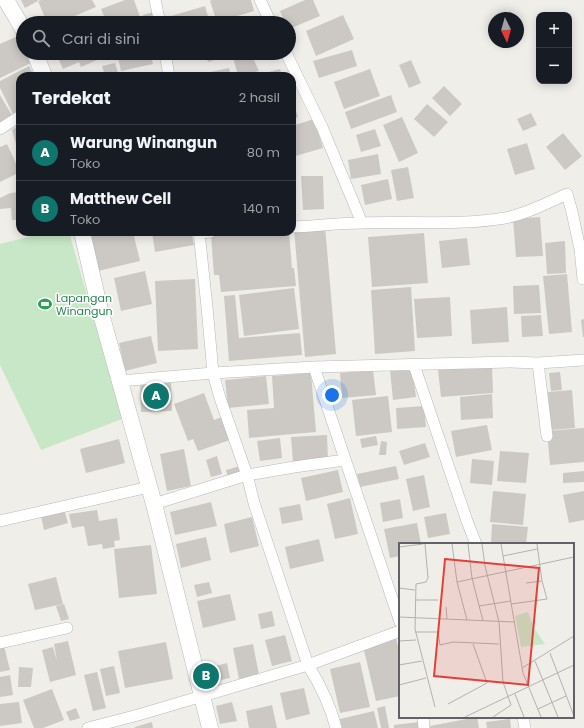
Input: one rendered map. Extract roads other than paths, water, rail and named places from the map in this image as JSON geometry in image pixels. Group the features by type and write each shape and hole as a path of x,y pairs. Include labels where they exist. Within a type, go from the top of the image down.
{"street":[{"path":"6,0 16,17"},
{"path":"155,0 158,16"},
{"path":"260,0 268,16"},
{"path":"38,60 42,72"},
{"path":"166,60 168,72"},
{"path":"289,60 295,72"},
{"path":"296,74 322,127 362,223"},
{"path":"0,129 16,119"},
{"path":"296,227 362,223 436,223 506,218 534,209 567,194 575,224 584,279"},
{"path":"83,236 100,310 154,504 210,728"},
{"path":"199,236 213,373 220,398 247,475 254,503 308,665 321,685 331,708 336,728"},
{"path":"120,381 213,373 314,367 511,362 538,363 584,360"},
{"path":"538,363 547,436"},
{"path":"414,365 476,543"},
{"path":"314,367 399,619"},
{"path":"154,504 247,475 345,460"},
{"path":"0,521 149,487"},
{"path":"0,643 67,628"},
{"path":"88,728 308,665 399,631"},
{"path":"422,718 424,728"},
{"path":"523,718 525,728"}],"place":[{"name":"Lapangan Winangun","path":"45,304"},
{"name":"Warung Winangun","path":"156,396"},
{"name":"Matthew Cell","path":"206,676"}]}
